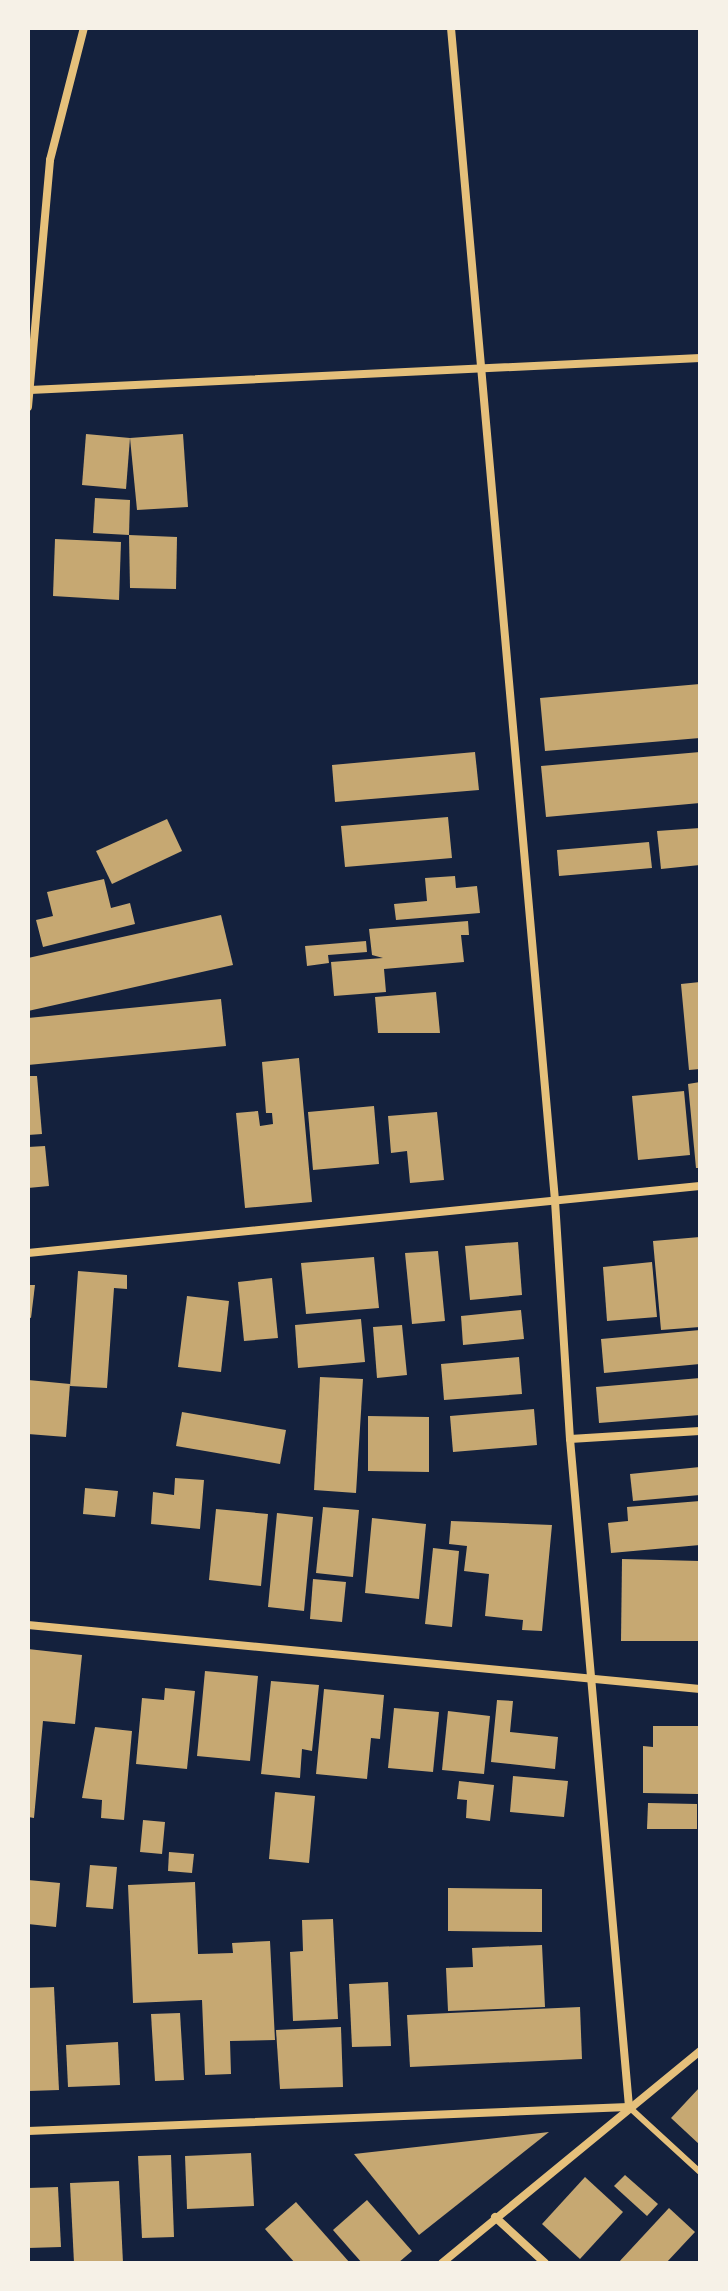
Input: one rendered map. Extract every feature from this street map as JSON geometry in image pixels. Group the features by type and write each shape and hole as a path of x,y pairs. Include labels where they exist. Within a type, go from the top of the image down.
{"street":[{"path":"28,407 50,160 84,28"},
{"path":"451,28 555,1201 570,1439 629,2107"},
{"path":"30,390 700,358"},
{"path":"28,1253 700,1186"},
{"path":"570,1439 700,1431"},
{"path":"28,1625 700,1689"},
{"path":"442,2263 700,2051"},
{"path":"28,2131 629,2107"},
{"path":"495,2217 545,2263"}],"lane":[{"path":"28,273 40,276"},
{"path":"629,2107 700,2172"}],"building":[{"path":"86,434 130,438 126,489 82,485"},
{"path":"183,434 188,507 137,510 130,438"},
{"path":"95,498 130,500 129,535 93,533"},
{"path":"129,535 177,537 176,589 130,588"},
{"path":"55,539 121,542 119,600 53,596"},
{"path":"700,684 700,738 545,751 540,698"},
{"path":"475,752 479,790 335,802 332,765"},
{"path":"700,752 700,803 546,817 541,766"},
{"path":"448,817 452,858 345,867 341,826"},
{"path":"167,819 182,851 112,884 96,851"},
{"path":"700,828 700,865 661,869 657,831"},
{"path":"649,842 652,868 559,876 557,850"},
{"path":"455,876 456,888 477,886 480,913 396,920 394,904 427,901 425,878"},
{"path":"104,879 111,908 130,903 135,924 43,947 36,920 53,916 47,892"},
{"path":"221,915 233,965 28,1011 28,958"},
{"path":"468,921 469,935 461,935 464,962 384,969 386,992 334,996 331,962 383,958 372,955 369,929"},
{"path":"366,941 367,952 328,955 329,963 307,966 305,946"},
{"path":"700,982 700,1069 689,1070 681,984"},
{"path":"436,992 440,1033 378,1033 375,997"},
{"path":"221,999 226,1046 28,1065 28,1018"},
{"path":"299,1058 312,1202 245,1208 236,1113 258,1111 260,1126 273,1124 272,1113 266,1113 262,1062"},
{"path":"28,1076 37,1076 42,1134 28,1135"},
{"path":"700,1082 700,1168 696,1168 688,1084"},
{"path":"684,1091 690,1155 638,1160 632,1096"},
{"path":"374,1106 379,1164 313,1170 308,1112"},
{"path":"437,1112 444,1180 410,1183 407,1151 391,1153 388,1116"},
{"path":"45,1146 49,1186 28,1188 28,1147"},
{"path":"700,1237 700,1327 661,1330 653,1241"},
{"path":"518,1242 522,1295 470,1300 465,1246"},
{"path":"438,1251 445,1321 412,1324 405,1253"},
{"path":"374,1257 379,1308 306,1314 301,1263"},
{"path":"652,1262 657,1317 607,1321 603,1267"},
{"path":"78,1271 127,1275 127,1289 114,1288 107,1388 70,1386"},
{"path":"272,1278 278,1338 244,1341 238,1282"},
{"path":"28,1285 35,1285 31,1318 28,1317"},
{"path":"187,1296 229,1301 221,1372 178,1367"},
{"path":"521,1310 524,1339 463,1345 461,1316"},
{"path":"361,1319 365,1362 298,1368 295,1325"},
{"path":"402,1325 407,1375 377,1378 373,1327"},
{"path":"700,1330 700,1364 604,1373 601,1339"},
{"path":"519,1357 522,1394 444,1400 441,1364"},
{"path":"320,1377 363,1379 356,1493 314,1490"},
{"path":"700,1378 700,1415 599,1423 596,1387"},
{"path":"28,1380 70,1384 66,1437 28,1434"},
{"path":"534,1409 537,1445 453,1452 450,1416"},
{"path":"182,1412 286,1430 280,1464 176,1446"},
{"path":"368,1416 429,1417 429,1472 368,1471"},
{"path":"700,1467 700,1495 633,1501 630,1474"},
{"path":"175,1478 204,1480 200,1529 151,1524 153,1492 174,1495"},
{"path":"85,1488 118,1491 115,1517 83,1514"},
{"path":"700,1501 700,1545 611,1553 608,1523 628,1521 627,1507"},
{"path":"323,1507 359,1510 353,1577 316,1573"},
{"path":"216,1509 268,1514 261,1586 209,1580"},
{"path":"277,1513 313,1517 304,1611 268,1607"},
{"path":"372,1518 426,1524 419,1599 365,1593"},
{"path":"451,1521 552,1525 542,1631 522,1630 523,1620 485,1616 489,1574 464,1571 467,1546 449,1544"},
{"path":"433,1548 459,1551 452,1627 425,1624"},
{"path":"622,1559 700,1561 700,1641 621,1641"},
{"path":"313,1579 346,1582 342,1622 310,1619"},
{"path":"28,1649 82,1655 75,1724 43,1721 34,1818 28,1817"},
{"path":"205,1671 258,1676 250,1761 197,1756"},
{"path":"271,1681 319,1685 312,1751 302,1749 300,1778 261,1774"},
{"path":"165,1688 195,1691 187,1769 136,1764 142,1698 164,1700"},
{"path":"324,1689 384,1695 380,1739 371,1738 367,1779 316,1774"},
{"path":"497,1700 513,1701 510,1732 558,1737 555,1769 491,1762"},
{"path":"394,1708 439,1712 433,1772 388,1768"},
{"path":"448,1711 490,1716 484,1774 442,1770"},
{"path":"653,1726 699,1726 698,1794 643,1793 643,1746 653,1747"},
{"path":"95,1727 132,1731 124,1820 101,1818 102,1800 82,1798"},
{"path":"513,1776 568,1781 564,1817 510,1812"},
{"path":"459,1781 494,1785 490,1821 466,1818 467,1800 457,1799"},
{"path":"275,1792 315,1796 309,1863 269,1859"},
{"path":"648,1803 697,1804 697,1829 647,1829"},
{"path":"143,1820 165,1822 162,1854 140,1852"},
{"path":"169,1852 194,1854 192,1873 168,1871"},
{"path":"90,1865 117,1867 113,1909 86,1907"},
{"path":"28,1880 60,1883 56,1927 28,1924"},
{"path":"195,1882 198,1954 233,1953 232,1943 270,1941 275,2040 230,2041 231,2074 205,2075 202,2000 133,2003 128,1885"},
{"path":"448,1888 542,1889 542,1932 448,1931"},
{"path":"333,1919 338,2019 293,2021 290,1952 303,1951 302,1920"},
{"path":"542,1945 545,2007 448,2011 446,1968 473,1967 472,1948"},
{"path":"388,1982 391,2046 352,2047 349,1984"},
{"path":"54,1987 59,2090 28,2091 28,1988"},
{"path":"580,2007 582,2059 410,2067 407,2015"},
{"path":"180,2013 184,2080 155,2081 151,2014"},
{"path":"341,2027 343,2087 280,2089 276,2030"},
{"path":"118,2042 120,2085 68,2087 66,2045"},
{"path":"700,2087 700,2145 671,2118"},
{"path":"549,2132 419,2235 354,2154"},
{"path":"251,2153 254,2206 187,2209 185,2156"},
{"path":"171,2155 174,2237 142,2238 138,2156"},
{"path":"625,2175 658,2204 647,2216 614,2186"},
{"path":"585,2177 623,2212 580,2259 542,2224"},
{"path":"119,2181 123,2263 74,2263 70,2183"},
{"path":"58,2187 61,2247 28,2248 28,2188"},
{"path":"367,2200 412,2251 398,2263 362,2263 333,2230"},
{"path":"296,2202 350,2263 295,2263 265,2229"},
{"path":"669,2208 695,2232 666,2263 618,2263"}]}
